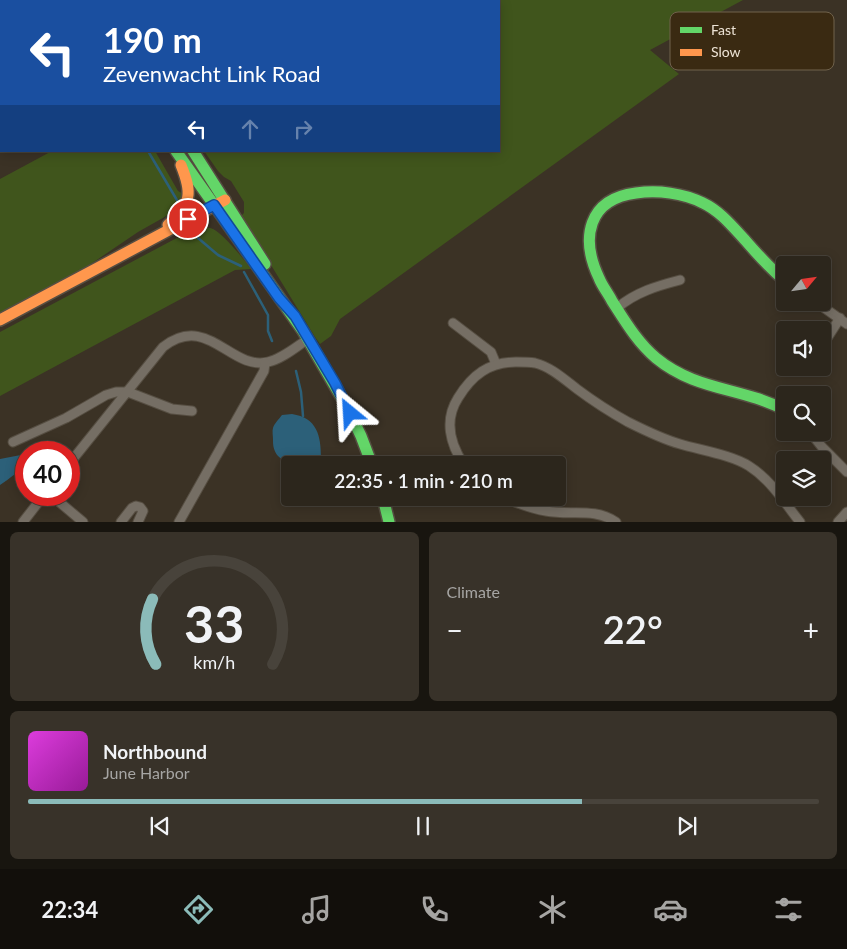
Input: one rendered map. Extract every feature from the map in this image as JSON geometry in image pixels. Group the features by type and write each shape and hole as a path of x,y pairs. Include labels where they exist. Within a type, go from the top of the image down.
{"street":[{"path":"176,152 219,202 284,294 290,310 335,383 358,428 369,456"},
{"path":"158,234 187,206 190,200 189,187 176,152"},
{"path":"194,152 219,202"},
{"path":"776,272 729,221 713,208 679,194 634,192 611,199 606,202 591,222 591,256 596,274 624,320 649,351 683,377 754,396 776,404"},
{"path":"0,320 219,202"},
{"path":"617,308 626,300 647,290 680,280"},
{"path":"829,311 843,321 831,335"},
{"path":"453,323 491,352 496,364"},
{"path":"80,451 163,347 174,340 185,336 204,338 246,360 265,363 280,357 308,339"},
{"path":"179,522 264,371 265,363"},
{"path":"457,456 449,419 454,405 476,374 496,364 536,363 547,368 598,404 648,432 678,444 708,451 748,465 774,487 800,522"},
{"path":"13,442 66,418 106,395 128,392 172,409 192,411"},
{"path":"817,441 847,472"},
{"path":"23,522 35,506"},
{"path":"64,506 83,522"},
{"path":"123,521 132,508 138,506 143,511 138,522"},
{"path":"385,506 389,522"},
{"path":"528,506 546,512 592,512 606,516 616,522"},
{"path":"838,522 847,512"}],"green space":[{"path":"500,0 743,0 721,12 670,12 670,39 650,50 670,67 670,70 674,70 679,74 340,319 331,336 320,344 241,216 244,213 244,202 231,181 218,171 205,152 500,152"},
{"path":"50,152 156,152 178,191 185,195 183,204 177,210 138,232 82,270 0,314 0,179"},
{"path":"205,228 217,231 239,253 251,269 235,270 0,396 0,332 188,232 190,236"}],"water":[{"path":"292,414 300,416 312,424 316,429 320,442 321,456 281,456 281,458 278,455 274,449 273,428 282,415"},
{"path":"15,456 15,474 0,485 0,459"}],"waterway":[{"path":"149,152 181,207"},
{"path":"198,238 218,255 241,266"},
{"path":"244,272 268,315 268,331 272,341"},
{"path":"296,371 301,392 303,416"}],"traffic: fast":[{"path":"177,152 303,331 347,407 369,456"},
{"path":"194,152 265,264"},
{"path":"776,272 720,215 709,206 687,197 653,192 636,193 620,197 607,203 598,212 592,223 590,249 600,281 627,324 649,352 671,369 687,377 776,406"},
{"path":"385,506 389,522"}],"traffic: slow":[{"path":"168,225 181,210 188,198 187,184 181,165"},
{"path":"0,320 225,200"}],"route":[{"path":"188,219 214,205 279,298 295,316 335,383 350,413"}]}
